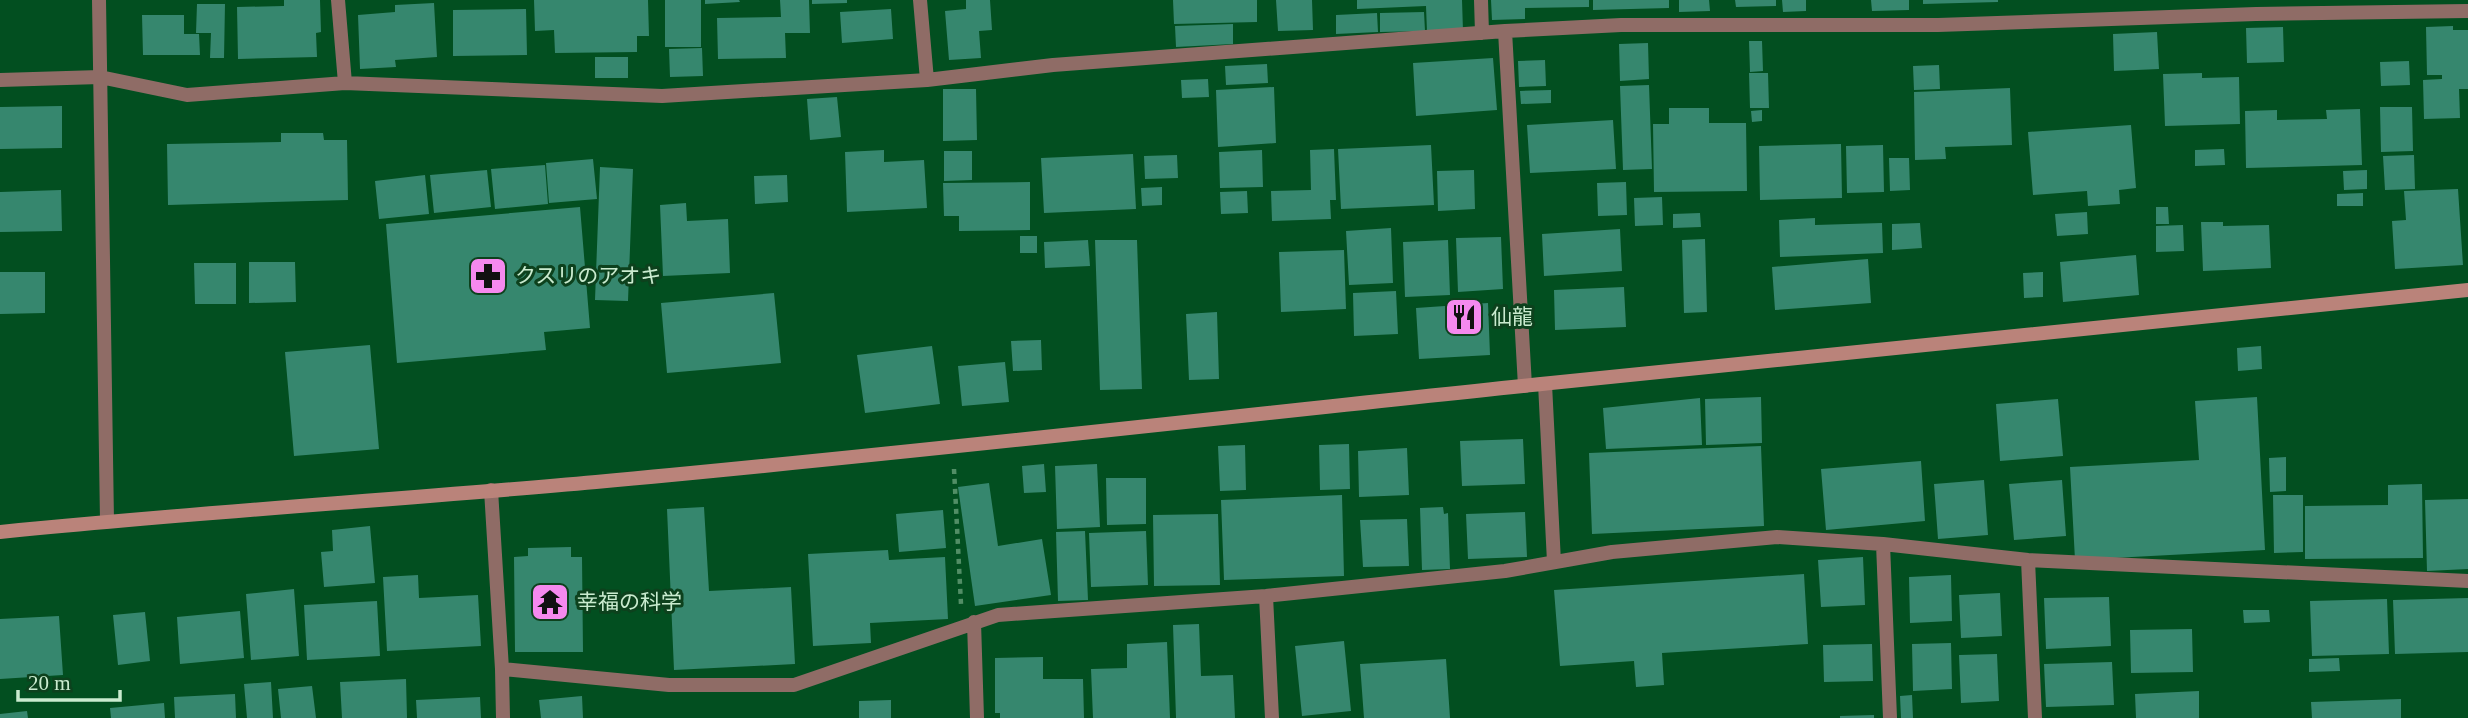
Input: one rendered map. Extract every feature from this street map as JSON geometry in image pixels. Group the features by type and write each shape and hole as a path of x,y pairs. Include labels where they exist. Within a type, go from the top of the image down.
{"street":[{"path":"99,0 107,521"},
{"path":"338,0 345,83"},
{"path":"920,0 928,79"},
{"path":"1481,0 1482,33"},
{"path":"0,80 100,77 187,95 345,83 662,96 928,79 1053,65 1505,31 1621,25 1938,25 2256,13 2468,11"},
{"path":"1505,31 1525,386"},
{"path":"0,532 953,447 2468,290"},
{"path":"1545,384 1554,562"},
{"path":"491,490 502,668 502,718"},
{"path":"502,668 669,685 793,685 999,615 1266,596 1505,571 1612,552 1777,537 1883,544 2028,560 2468,581"},
{"path":"1883,544 1890,718"},
{"path":"2028,560 2035,718"},
{"path":"1266,596 1272,718"},
{"path":"968,624 977,718"}],"path":[{"path":"953,447 968,624"}],"building":[{"path":"284,0 320,0 321,32 316,33 317,57 238,59 237,7 284,6"},
{"path":"534,0 648,0 649,36 637,36 637,52 555,53 554,30 535,31"},
{"path":"665,0 701,0 701,47 665,47"},
{"path":"705,0 739,0 740,2 705,4"},
{"path":"780,0 809,0 810,33 785,33 786,58 718,59 717,18 781,17"},
{"path":"812,0 847,0 847,3 812,4"},
{"path":"966,0 990,0 992,30 979,31 981,58 949,60 945,11 966,9"},
{"path":"1173,0 1257,0 1257,22 1174,24"},
{"path":"1276,0 1312,0 1313,30 1278,31"},
{"path":"1357,0 1462,0 1463,31 1427,32 1426,6 1357,9"},
{"path":"1491,0 1589,0 1589,7 1525,8 1525,19 1492,20"},
{"path":"1593,0 1669,0 1669,8 1593,10"},
{"path":"1679,0 1709,0 1710,11 1679,12"},
{"path":"1735,0 1776,0 1776,6 1736,7"},
{"path":"1782,0 1806,0 1806,11 1783,12"},
{"path":"1871,0 1909,0 1909,10 1872,11"},
{"path":"1923,0 1998,0 1998,2 1923,4"},
{"path":"434,3 437,57 395,60 396,67 360,69 358,15 395,12 395,5"},
{"path":"197,4 225,4 224,58 210,58 211,33 196,33"},
{"path":"526,9 527,55 453,56 453,10"},
{"path":"891,9 893,39 842,43 840,12"},
{"path":"1424,12 1425,31 1380,32 1380,13"},
{"path":"1377,13 1378,32 1336,34 1336,15"},
{"path":"142,15 184,15 184,34 199,34 200,55 143,55"},
{"path":"1233,24 1233,44 1176,47 1175,26"},
{"path":"2453,26 2453,30 2468,30 2468,89 2459,89 2460,118 2424,119 2423,80 2442,79 2442,75 2427,75 2426,27"},
{"path":"2283,27 2284,62 2247,63 2246,28"},
{"path":"2157,32 2159,69 2114,71 2113,34"},
{"path":"1749,41 1762,41 1763,71 1750,72"},
{"path":"1648,43 1649,79 1620,81 1619,44"},
{"path":"702,48 703,76 670,77 669,49"},
{"path":"595,57 628,57 628,78 595,78"},
{"path":"1493,58 1497,110 1416,116 1413,63"},
{"path":"1545,60 1546,86 1519,87 1518,61"},
{"path":"2409,61 2410,85 2381,86 2380,62"},
{"path":"1267,64 1268,83 1226,85 1225,66"},
{"path":"1939,65 1940,89 1914,90 1913,66"},
{"path":"1749,73 1768,73 1769,108 1750,108"},
{"path":"2202,73 2202,78 2239,77 2240,124 2165,126 2163,74"},
{"path":"1208,79 1209,97 1182,98 1181,80"},
{"path":"1649,85 1652,169 1623,170 1620,86"},
{"path":"1274,87 1276,143 1218,147 1216,90"},
{"path":"2010,88 2012,145 1945,147 1946,159 1915,160 1914,92"},
{"path":"943,89 976,89 977,140 943,141"},
{"path":"1551,90 1551,103 1521,104 1520,91"},
{"path":"837,97 841,137 810,140 807,99"},
{"path":"62,106 62,148 0,149 0,107"},
{"path":"2380,107 2412,107 2413,151 2381,152"},
{"path":"1669,108 1709,108 1709,123 1746,123 1747,191 1654,192 1653,124 1669,124"},
{"path":"2360,109 2362,165 2246,168 2245,111 2277,110 2277,120 2327,119 2326,110"},
{"path":"1762,110 1762,121 1752,122 1751,111"},
{"path":"1613,120 1616,169 1530,173 1527,125"},
{"path":"2131,125 2136,188 2119,190 2120,204 2088,206 2087,191 2033,195 2028,132"},
{"path":"281,133 323,133 324,140 347,140 348,200 168,205 167,144 281,142"},
{"path":"1841,144 1842,198 1760,200 1759,146"},
{"path":"1431,145 1434,205 1341,209 1338,149"},
{"path":"1883,145 1884,192 1847,193 1846,146"},
{"path":"1334,149 1336,200 1330,200 1331,219 1272,221 1271,191 1311,190 1310,150"},
{"path":"2224,149 2225,165 2195,166 2195,150"},
{"path":"884,150 884,162 924,160 927,208 847,212 845,152"},
{"path":"1262,150 1263,187 1220,188 1219,152"},
{"path":"944,151 972,151 972,180 944,181"},
{"path":"1133,154 1136,209 1044,213 1041,158"},
{"path":"1177,155 1178,178 1145,179 1144,156"},
{"path":"2414,155 2415,189 2385,190 2383,156"},
{"path":"1889,158 1909,158 1910,190 1890,191"},
{"path":"593,159 597,199 549,203 546,163"},
{"path":"545,165 548,204 495,209 491,169"},
{"path":"600,167 633,169 628,301 595,300"},
{"path":"487,170 491,207 434,213 430,175"},
{"path":"1474,170 1475,209 1438,211 1437,171"},
{"path":"2367,170 2367,189 2344,190 2343,171"},
{"path":"425,175 429,214 379,219 375,181"},
{"path":"787,175 788,202 755,204 754,176"},
{"path":"1030,182 1030,230 959,231 959,216 944,216 943,183"},
{"path":"1626,182 1627,215 1598,216 1597,183"},
{"path":"1162,187 1162,205 1142,206 1141,188"},
{"path":"2458,189 2463,265 2395,269 2392,221 2406,220 2404,191"},
{"path":"61,190 62,231 0,232 0,192"},
{"path":"1247,191 1248,213 1221,214 1220,192"},
{"path":"2363,193 2363,206 2337,206 2337,194"},
{"path":"1662,197 1663,225 1635,226 1634,198"},
{"path":"686,203 687,221 728,219 730,273 663,276 660,205"},
{"name":"クスリのアオキ","path":"580,207 590,328 544,332 546,350 397,363 386,224"},
{"path":"2156,207 2168,207 2169,224 2156,224"},
{"path":"2087,212 2088,234 2057,236 2055,214"},
{"path":"1700,213 1701,227 1673,228 1673,214"},
{"path":"1815,218 1815,225 1882,223 1883,253 1780,257 1779,220"},
{"path":"2201,222 2223,222 2223,226 2269,225 2271,268 2203,271"},
{"path":"1920,223 1922,248 1892,250 1892,224"},
{"path":"2183,225 2184,251 2156,252 2156,226"},
{"path":"1391,228 1393,283 1349,285 1346,231"},
{"path":"1620,229 1622,271 1544,276 1542,234"},
{"path":"1020,236 1037,236 1037,253 1020,253"},
{"path":"1501,237 1503,289 1458,292 1456,238"},
{"path":"1705,239 1707,312 1684,313 1682,240"},
{"path":"1088,240 1090,266 1045,268 1044,242"},
{"path":"1095,240 1137,240 1142,389 1100,390"},
{"path":"1448,240 1450,295 1405,297 1403,242"},
{"path":"1344,250 1346,309 1281,312 1279,252"},
{"path":"2136,255 2139,295 2063,302 2060,262"},
{"path":"1868,259 1871,303 1775,310 1772,267"},
{"path":"249,262 295,262 296,302 249,303"},
{"path":"194,263 236,263 236,304 195,304"},
{"path":"0,272 45,272 45,313 0,314"},
{"path":"2043,272 2043,297 2024,298 2023,273"},
{"path":"1624,287 1626,327 1555,330 1554,290"},
{"path":"1396,291 1398,334 1354,336 1353,293"},
{"path":"774,293 781,363 667,373 661,303"},
{"path":"1488,303 1490,355 1419,359 1416,308"},
{"path":"1217,312 1219,379 1189,380 1186,314"},
{"path":"1041,340 1042,370 1013,371 1011,341"},
{"path":"370,345 379,449 294,456 285,352"},
{"path":"932,346 940,404 865,413 857,355"},
{"path":"2261,346 2262,369 2238,371 2237,348"},
{"path":"1005,362 1009,402 962,406 958,366"},
{"path":"1761,397 1762,443 1706,445 1705,399"},
{"path":"2257,397 2265,550 2075,560 2070,467 2199,460 2195,401"},
{"path":"1700,398 1702,445 1606,449 1603,408"},
{"path":"2058,399 2063,456 2000,461 1996,404"},
{"path":"1523,439 1525,484 1462,486 1460,441"},
{"path":"1349,444 1350,489 1320,490 1319,445"},
{"path":"1245,445 1246,490 1220,491 1218,446"},
{"path":"1761,446 1764,526 1592,534 1589,453"},
{"path":"1407,448 1409,495 1359,497 1358,451"},
{"path":"2286,457 2286,491 2270,492 2269,458"},
{"path":"1921,461 1925,521 1826,530 1821,469"},
{"path":"1044,464 1046,492 1024,493 1022,466"},
{"path":"1097,464 1100,527 1057,529 1055,466"},
{"path":"1106,478 1146,478 1146,524 1107,525"},
{"path":"1984,480 1988,535 1938,539 1934,484"},
{"path":"2062,480 2066,536 2014,540 2009,484"},
{"path":"989,483 998,546 1042,539 1051,595 975,606 958,487"},
{"path":"2422,484 2423,558 2305,559 2305,506 2388,505 2388,485"},
{"path":"1342,495 1344,576 1224,580 1221,500"},
{"path":"2273,495 2303,495 2303,552 2274,553"},
{"path":"2468,499 2468,569 2427,571 2425,500"},
{"path":"704,507 709,591 791,587 795,664 674,670 667,509"},
{"path":"1443,507 1444,514 1448,513 1450,569 1422,570 1420,508"},
{"path":"943,510 946,548 899,552 896,514"},
{"path":"1525,512 1527,557 1468,559 1466,514"},
{"path":"1218,514 1220,585 1154,586 1153,515"},
{"path":"1407,519 1409,566 1363,567 1360,520"},
{"path":"370,526 375,583 324,587 321,552 333,551 332,530"},
{"path":"1085,531 1088,600 1058,601 1056,532"},
{"path":"1146,531 1148,585 1091,587 1089,533"},
{"path":"571,547 571,557 582,557 583,652 515,652 514,557 528,556 528,548"},
{"path":"888,550 889,560 945,557 948,619 870,623 871,643 813,646 808,554"},
{"path":"1863,557 1865,605 1821,607 1818,560"},
{"path":"1804,574 1808,644 1662,653 1664,685 1636,687 1634,661 1560,666 1554,590"},
{"path":"418,575 419,598 478,595 481,646 387,651 383,577"},
{"path":"1951,575 1952,621 1910,623 1909,577"},
{"path":"294,589 299,656 251,660 246,594"},
{"path":"2000,593 2002,636 1961,638 1959,595"},
{"path":"2109,597 2111,646 2046,649 2044,598"},
{"path":"2468,598 2468,652 2395,654 2393,600"},
{"path":"2387,599 2389,654 2312,656 2310,601"},
{"path":"377,601 380,656 307,660 304,605"},
{"path":"2243,610 2269,610 2270,622 2244,623"},
{"path":"240,611 244,658 180,664 177,617"},
{"path":"145,612 150,661 118,665 113,615"},
{"path":"59,616 63,675 0,679 0,619"},
{"path":"1199,624 1201,676 1233,675 1235,718 1176,718 1173,625"},
{"path":"2192,629 2193,672 2131,673 2130,630"},
{"path":"1344,641 1351,711 1302,716 1295,646"},
{"path":"1167,642 1170,718 1093,718 1091,669 1127,668 1127,644"},
{"path":"1951,643 1952,689 1913,691 1912,644"},
{"path":"1872,644 1873,681 1824,682 1823,645"},
{"path":"1997,654 1999,701 1961,703 1959,655"},
{"path":"1043,657 1043,679 1083,679 1084,718 1000,718 1000,713 995,713 995,658"},
{"path":"2339,658 2340,671 2309,672 2309,659"},
{"path":"1446,659 1450,718 1364,718 1360,664"},
{"path":"2112,662 2114,705 2046,707 2044,664"},
{"path":"406,679 407,718 342,718 340,682"},
{"path":"271,682 273,718 247,718 244,684"},
{"path":"312,686 316,718 281,718 278,689"},
{"path":"2199,691 2199,718 2136,718 2135,694"},
{"path":"235,694 236,718 175,718 174,697"},
{"path":"1912,695 1913,718 1901,718 1900,696"},
{"path":"582,696 583,718 541,718 539,700"},
{"path":"480,697 481,718 417,718 416,700"},
{"path":"2401,699 2401,718 2312,718 2311,702"},
{"path":"891,700 891,718 859,718 859,701"},
{"path":"164,703 165,718 111,718 110,708"},
{"path":"27,711 28,718 0,718 0,714"},
{"path":"1874,715 1874,718 1840,718 1840,716"}],"place":[{"name":"クスリのアオキ","path":"488,276"},
{"name":"仙龍","path":"1464,317"},
{"name":"幸福の科学","path":"550,602"}]}
